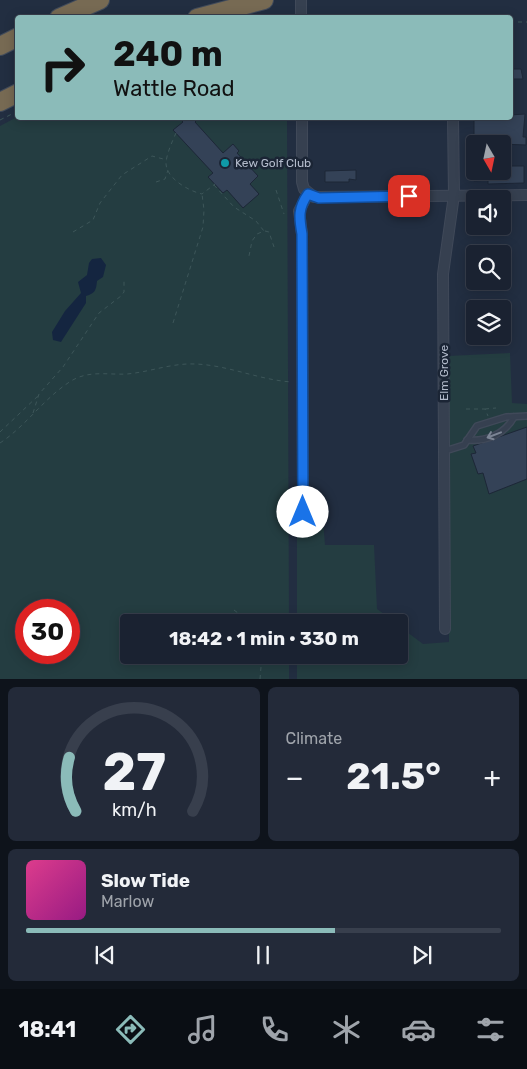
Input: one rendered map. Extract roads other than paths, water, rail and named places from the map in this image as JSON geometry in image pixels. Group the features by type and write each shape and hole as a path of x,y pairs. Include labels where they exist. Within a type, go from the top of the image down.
{"highway":[{"path":"66,15 100,0"},
{"path":"208,15 264,0"},
{"path":"0,46 15,38"},
{"path":"0,102 15,94"}],"street":[{"path":"301,0 301,15"},
{"path":"302,120 302,182 308,194 319,198 527,195"},
{"name":"Elm Grove","path":"445,629 443,274 454,195 453,120"},
{"path":"303,512 302,234 299,211 308,194"}],"lane":[{"path":"444,451 464,445 477,426 506,417 527,416"},
{"path":"467,440 478,441 501,433 509,426 514,417"}],"water":[{"path":"101,258 106,265 103,277 97,281 94,291 86,296 86,303 61,342 53,340 52,332 65,311 81,293 78,282 87,275 89,263 92,259"}],"place":[{"name":"Kew Golf Club","path":"225,163"}]}
